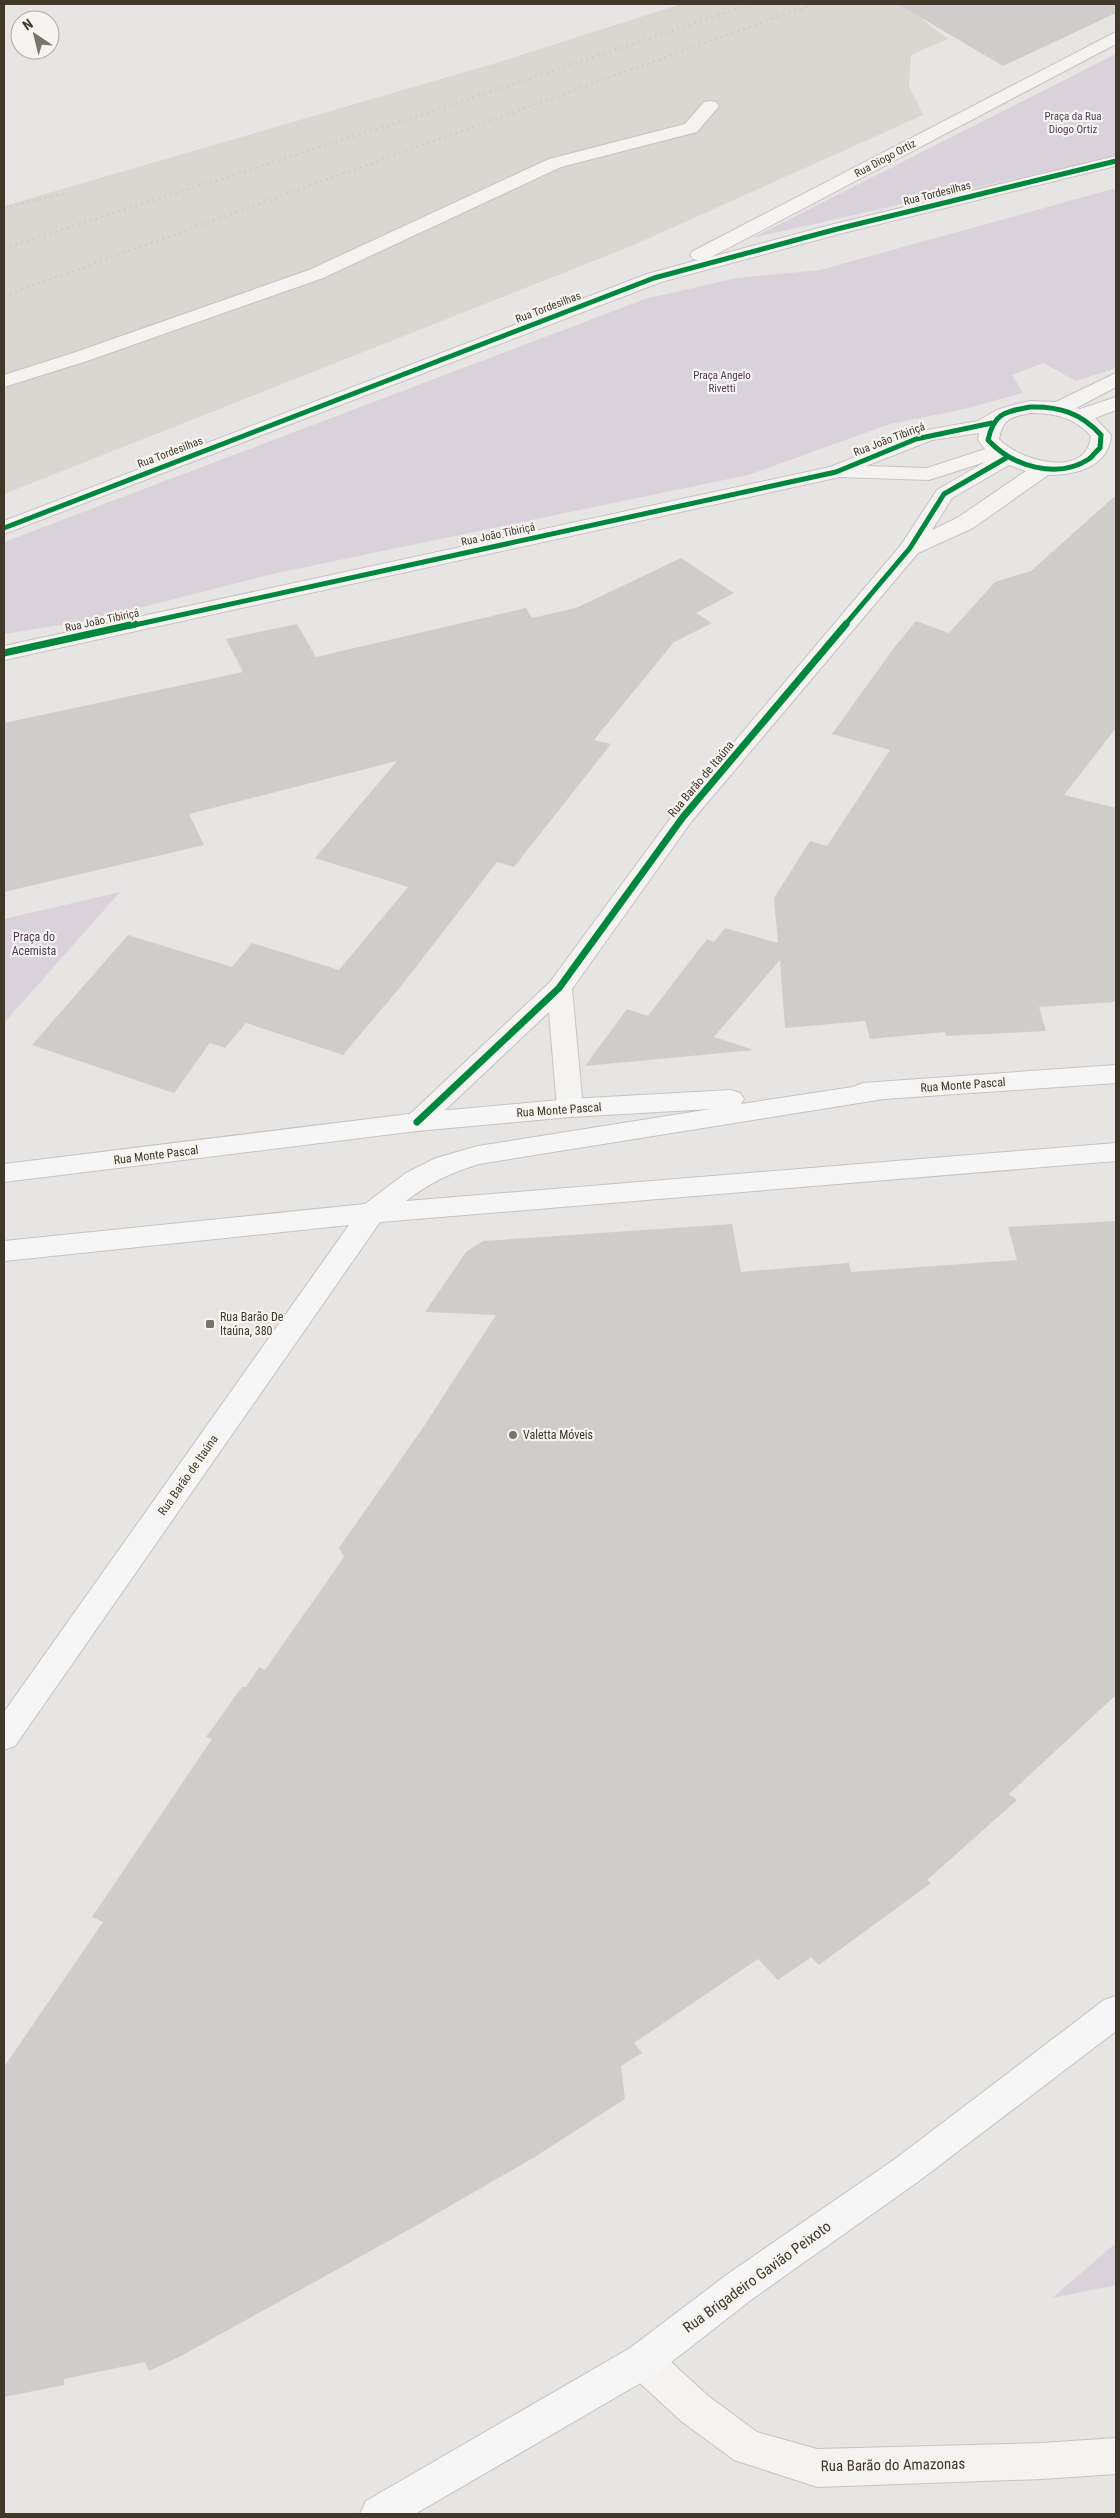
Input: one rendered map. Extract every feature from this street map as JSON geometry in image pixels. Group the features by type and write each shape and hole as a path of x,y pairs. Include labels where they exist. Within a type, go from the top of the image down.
{"main road":[{"name":"Rua Monte Pascal","path":"4,1173 418,1122 570,1108 882,1091 1116,1074"},
{"path":"372,1213 415,1180 445,1165 478,1155 882,1091"},
{"path":"4,1251 372,1213 1116,1152"},
{"name":"Rua Barão de Itaúna","path":"4,1738 372,1213"},
{"name":"Rua Brigadeiro Gavião Peixoto","path":"379,2514 643,2361 742,2285 907,2170 1116,2011"}],"street":[{"name":"Rua Diogo Ortiz","path":"654,278 1116,37"},
{"path":"4,380 80,357 316,274 555,163 691,128 710,106"},
{"name":"Rua Tordesilhas","path":"4,528 654,278 846,227 1116,161"},
{"path":"1058,409 1116,379"},
{"path":"1081,416 1116,403"},
{"name":"Rua João Tibiriçá","path":"4,653 836,472 874,455 928,436 992,423 1002,414 1019,409 1038,407 1058,409 1081,416"},
{"path":"992,423 988,440 1001,454 1020,464 1044,468 1068,466 1088,459 1100,448 1108,433 1081,416"},
{"name":"Rua João Tibiriçá","path":"836,472 928,474 1001,454"},
{"name":"Rua Barão de Itaúna","path":"418,1122 559,988 682,817 910,548 944,494 1001,454"},
{"name":"Rua Barão de Itaúna","path":"910,548 964,523 1044,468"},
{"path":"928,474 938,482 944,494"},
{"path":"559,988 570,1108"},
{"name":"Rua Barão do Amazonas","path":"643,2361 694,2408 747,2446 817,2468 1042,2461 1116,2456"}],"shaded area":[{"path":"681,4 953,4 922,19 948,39 911,55 909,86 923,115 629,247 4,494 4,206 496,63"}],"green space":[{"name":"Praça da Rua Diogo Ortiz","path":"1116,54 1116,156 752,238"},
{"name":"Praça Angelo Rivetti","path":"1116,188 1116,368 1076,381 1043,363 1012,375 1023,393 960,410 890,424 748,475 277,573 92,620 4,634 4,542 645,299 736,278 820,270"},
{"name":"Praça do Acemista","path":"120,892 4,1023 4,919"},
{"path":"1116,2243 1116,2285 1052,2298"}],"building":[{"path":"898,4 1116,4 1116,13 1003,66"},
{"path":"1116,495 1116,728 1064,795 1116,808 1116,1002 1039,1007 1046,1031 946,1036 945,1032 870,1039 865,1021 785,1028 780,960 714,1037 754,1050 585,1066 627,1009 648,1016 707,939 714,942 725,928 778,943 774,898 810,841 827,846 890,750 832,734 893,649 916,621 949,633 995,582 1031,571"},
{"path":"681,558 734,593 696,613 712,623 674,642 594,740 611,744 514,867 497,862 402,985 343,1055 246,1023 225,1048 210,1043 174,1093 32,1045 128,935 232,967 252,943 339,970 408,887 315,858 397,761 189,814 204,845 4,892 4,723 243,672 226,639 297,624 316,657 526,608 532,618 576,608"},
{"path":"1116,1221 1116,1695 1009,1794 1017,1800 927,1880 931,1883 819,1965 811,1957 778,1980 758,1959 634,2043 642,2053 621,2066 625,2099 533,2158 412,2228 181,2356 149,2371 145,2362 64,2379 64,2385 4,2397 4,2067 103,1922 92,1917 212,1739 206,1737 242,1687 246,1687 259,1667 265,1670 344,1557 339,1548 422,1429 496,1315 425,1312 466,1252 483,1241 732,1224 741,1272 849,1263 851,1272 1017,1260 1008,1227"}],"railway":[{"path":"4,248 402,121 752,4"},
{"path":"4,296 813,4"},
{"path":"4,208 67,193"}],"cycle path":[{"path":"4,528 654,278 837,229 1116,161"},
{"path":"4,653 836,472 916,439 928,435 985,425 1002,415 1030,407 1057,408 1081,418 1092,425 1101,435 1100,448 1089,459 1077,465 1064,468 1035,467 1008,457 988,440 992,423"},
{"path":"417,1122 559,988 683,817 910,548 944,494 1006,458"}],"place":[{"name":"Rua Barão De Itaúna, 380","path":"210,1324"},
{"name":"Valetta Móveis","path":"513,1435"}]}
